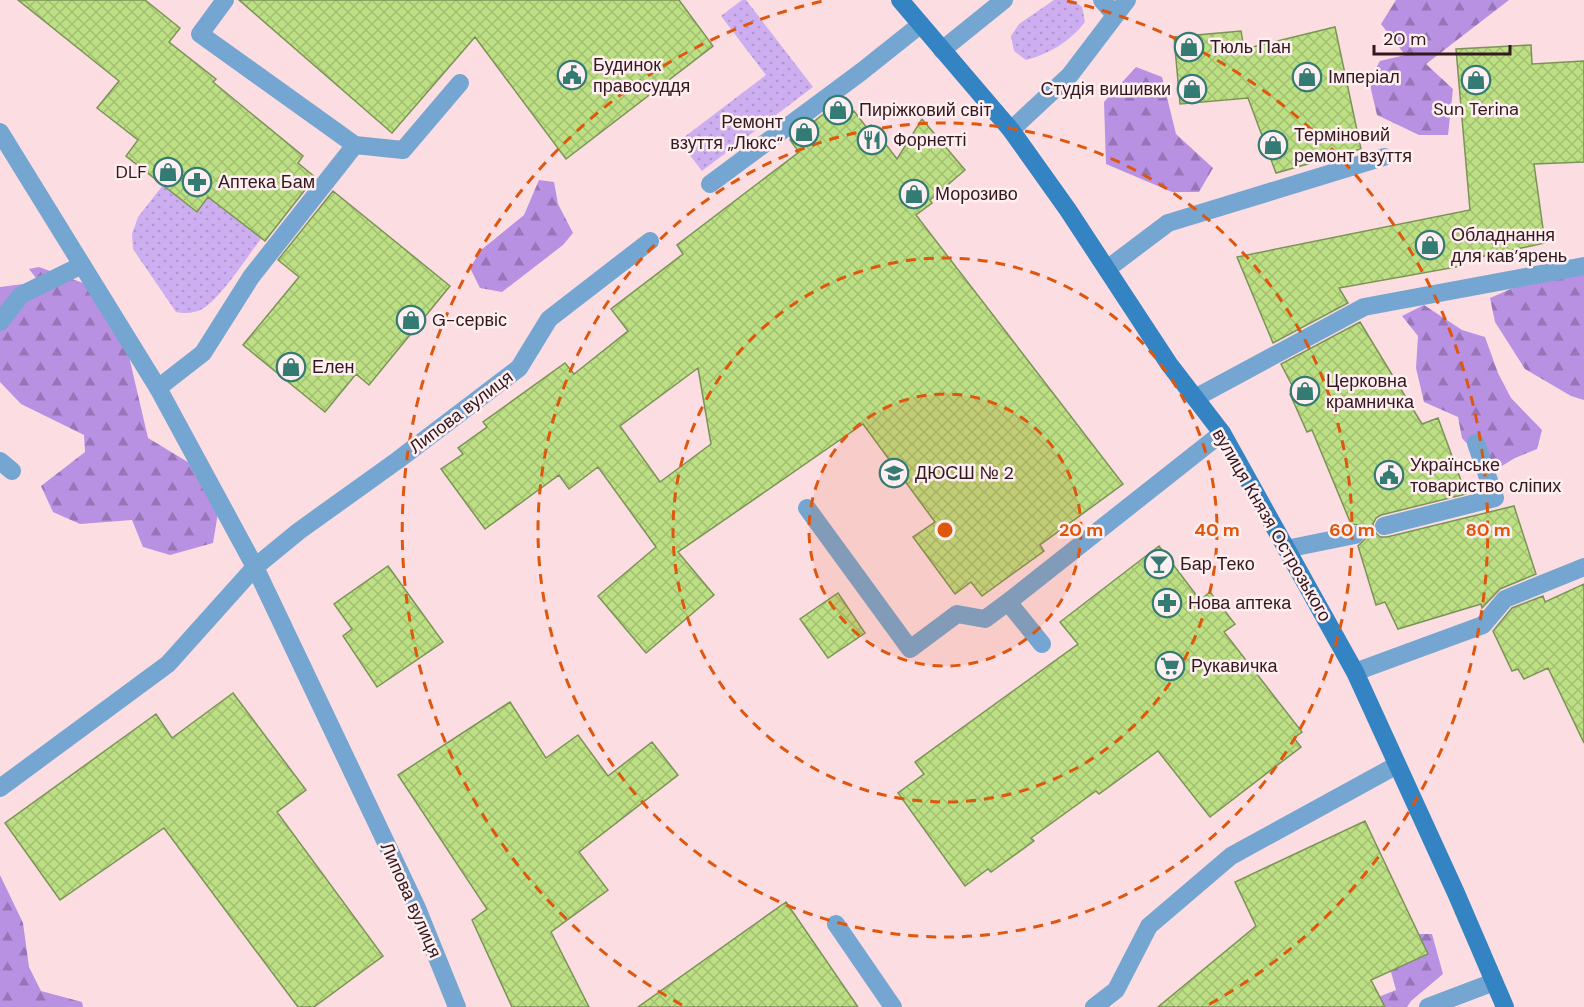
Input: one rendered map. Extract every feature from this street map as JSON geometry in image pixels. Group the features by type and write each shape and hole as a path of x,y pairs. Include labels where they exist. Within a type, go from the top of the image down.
{"main road":[{"name":"вулиця Князя Острозького","path":"900,0 1011,130 1169,364 1222,433 1355,672 1505,1007"}],"street":[{"path":"225,0 200,34 355,145 403,150 460,83"},
{"path":"942,50 1004,0"},
{"path":"1102,0 1115,15"},
{"path":"1011,130 1070,75 1127,0"},
{"path":"710,184 861,72 920,25"},
{"name":"Липова вулиця","path":"0,132 158,388 255,567 417,908 457,1007"},
{"path":"158,388 202,353 251,277 355,145"},
{"path":"1107,269 1168,223 1384,157"},
{"name":"Липова вулиця","path":"0,788 168,664 255,567 299,531 398,460 519,368 549,319 650,241"},
{"path":"0,322 21,295 82,265"},
{"path":"1195,398 1364,307 1584,266"},
{"path":"807,508 910,649 957,614 985,619 1222,433"},
{"path":"1384,526 1495,498 1476,443"},
{"path":"1286,549 1355,535"},
{"path":"1355,672 1483,625 1505,599 1584,567"},
{"path":"1008,602 1042,644"},
{"path":"1095,1007 1116,990 1149,926 1231,856 1397,765"},
{"path":"836,924 893,1007"},
{"path":"1428,1007 1494,982"}],"shaded area":[{"path":"742,0 746,0 813,87 702,171 679,141 766,75 721,16"},
{"path":"1054,0 1073,0 1082,7 1085,22 1059,46 1026,60 1014,51 1011,36 1019,24"},
{"path":"163,185 197,211 208,197 261,239 219,294 204,308 194,312 176,312 133,249 132,234 138,217"}],"green space":[{"path":"1396,0 1509,0 1426,64 1453,89 1448,135 1419,135 1377,115 1369,81 1380,61 1405,55 1381,24"},
{"path":"1136,67 1162,77 1176,134 1213,168 1199,192 1172,192 1106,164 1104,102"},
{"path":"539,180 554,182 558,204 573,233 563,245 502,292 480,288 470,268 481,250 524,215"},
{"path":"1584,262 1584,400 1571,396 1525,369 1495,322 1490,298 1534,279"},
{"path":"39,267 83,283 120,318 148,438 201,470 218,513 213,543 170,555 143,547 132,520 80,524 53,512 41,486 85,452 84,435 21,404 0,382 0,287 39,282 29,269"},
{"path":"1424,305 1462,330 1485,337 1498,373 1511,398 1542,430 1537,449 1515,458 1492,472 1462,438 1458,417 1424,402 1416,368 1418,336 1402,316"},
{"path":"0,875 23,923 29,967 41,991 82,1002 83,1007 0,1007"},
{"path":"1405,934 1432,934 1443,974 1407,1007 1362,1007 1363,1003 1396,990 1388,961"}],"building":[{"path":"18,0 145,0 180,28 169,42 216,79 213,82 303,156 298,163 315,177 265,241 208,197 197,212 126,156 138,140 97,108 119,81"},
{"path":"239,0 679,0 713,46 566,159 475,37 392,133"},
{"path":"1335,27 1361,149 1276,173 1248,98 1180,104 1174,37 1241,31 1244,49"},
{"path":"1531,45 1532,64 1584,61 1584,162 1534,164 1545,243 1461,261 1462,266 1339,288 1348,303 1273,343 1237,257 1470,210 1456,49"},
{"path":"839,102 849,115 854,111 867,128 871,125 897,159 922,119 965,170 930,200 932,203 916,215 1123,484 1040,545 1044,551 982,596 971,582 955,594 913,537 935,522 863,424 678,552 714,595 646,653 598,596 656,547 598,467 569,489 559,475 485,529 441,469 463,454 458,448 487,427 483,422 565,363 574,374 628,331 611,309 683,254 677,245 799,152 790,140","holes":["698,368 711,444 660,482 620,426"]},
{"path":"333,191 450,286 369,385 356,374 325,412 243,345 299,277 278,260"},
{"path":"1360,322 1422,424 1438,418 1466,494 1381,515 1373,524 1376,533 1380,537 1387,537 1514,506 1536,574 1500,589 1482,608 1481,604 1398,629 1385,602 1376,605 1358,546 1365,539 1366,532 1359,525 1351,524 1312,430 1307,432 1290,394 1295,391 1281,364"},
{"path":"1159,546 1200,600 1210,592 1235,624 1224,632 1302,732 1294,738 1301,747 1210,817 1158,751 1099,794 1096,791 1031,838 1034,841 991,872 988,869 965,886 898,793 924,774 915,762 1078,644 1060,622"},
{"path":"388,566 443,642 377,687 343,636 352,629 334,604"},
{"path":"1584,584 1584,743 1548,668 1524,679 1518,669 1512,671 1493,631 1512,608 1543,596 1545,602"},
{"path":"838,593 865,633 828,658 800,619"},
{"path":"233,693 306,790 277,812 383,956 314,1007 298,1007 164,828 60,900 5,823 156,714 172,738"},
{"path":"510,702 546,758 578,735 608,776 652,742 678,775 579,852 608,890 551,932 589,1007 512,1007 472,920 487,909 398,775"},
{"path":"1365,821 1428,954 1371,980 1385,1007 1158,1007 1256,926 1235,882"},
{"path":"786,902 858,1007 638,1007"}],"place":[{"name":"Тюль Пан","path":"1189,47"},
{"name":"Будинок правосуддя","path":"572,75"},
{"name":"Імперіал","path":"1307,77"},
{"name":"Sun Terina","path":"1476,80"},
{"name":"Студія вишивки","path":"1192,89"},
{"name":"Пиріжковий світ","path":"838,110"},
{"name":"Ремонт взуття „Люкс“","path":"804,132"},
{"name":"Форнетті","path":"872,140"},
{"name":"Терміновий ремонт взуття","path":"1273,145"},
{"name":"DLF","path":"168,172"},
{"name":"Аптека Бам","path":"197,182"},
{"name":"Морозиво","path":"914,194"},
{"name":"Обладнання для кав’ярень","path":"1430,245"},
{"name":"G-сервіс","path":"411,320"},
{"name":"Елен","path":"291,367"},
{"name":"Церковна крамничка","path":"1305,391"},
{"name":"ДЮСШ № 2","path":"894,473"},
{"name":"Українське товариство сліпих","path":"1389,475"},
{"name":"Бар Теко","path":"1159,564"},
{"name":"Нова аптека","path":"1167,603"},
{"name":"Рукавичка","path":"1170,666"}]}
